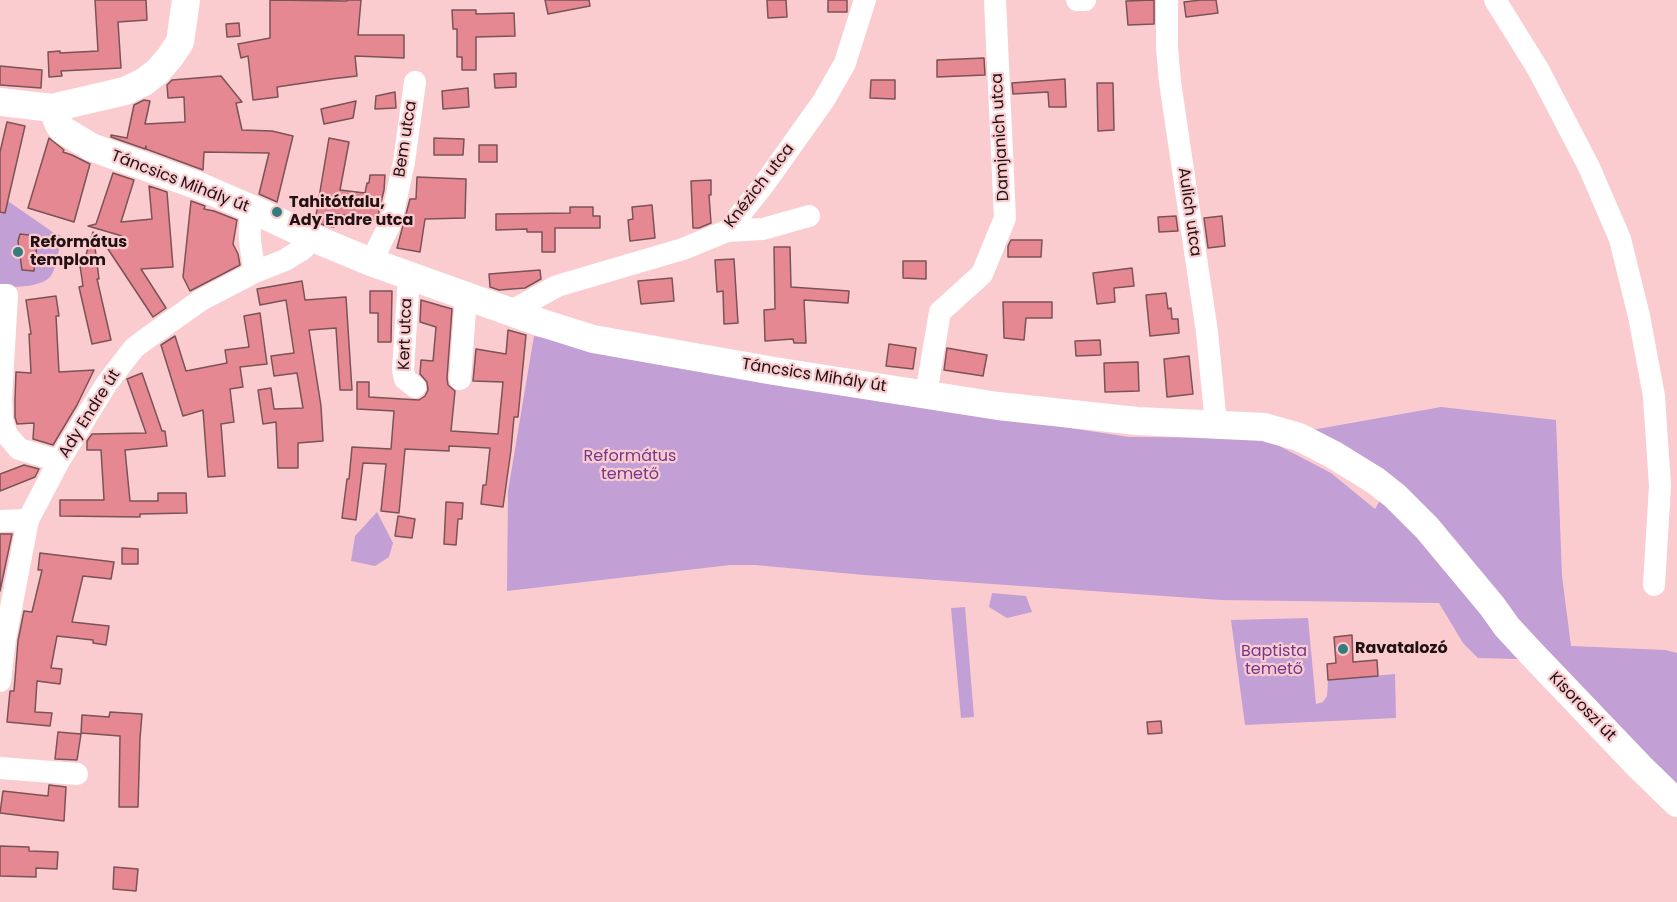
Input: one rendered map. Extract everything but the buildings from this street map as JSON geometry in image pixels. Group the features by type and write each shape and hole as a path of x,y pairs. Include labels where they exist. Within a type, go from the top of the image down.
{"main road":[{"path":"0,102 52,108 125,91 144,82 158,71 180,42 186,0"},
{"name":"Táncsics Mihály út","path":"52,108 63,130 91,147 199,186 312,238 371,262 593,339 774,371 998,406 1126,420 1264,427 1299,437 1334,455 1376,481 1395,496 1427,528 1492,606"},
{"name":"Kisoroszi út","path":"1492,606 1507,627 1532,654 1677,803"}],"street":[{"name":"Knézich utca","path":"510,312 557,286 683,249 727,231 765,183 824,100 844,63 866,0"},
{"name":"Damjanich utca","path":"926,394 940,312 982,274 1005,218 995,0"},
{"path":"1077,0 1085,0"},
{"name":"Aulich utca","path":"1167,0 1170,82 1207,333 1216,424"},
{"path":"1495,0 1538,69 1589,167 1620,239 1639,316 1654,396 1660,486 1654,585"},
{"name":"Bem utca","path":"371,262 391,222 404,162 415,82"},
{"path":"252,209 250,247 255,272"},
{"path":"727,231 763,229 809,216"},
{"name":"Ady Endre út","path":"0,681 5,639 28,520 59,461 107,383 134,348 201,300 255,272 285,260 303,249 312,238"},
{"name":"Kert utca","path":"409,276 403,370 405,378 415,387"},
{"path":"3,295 1,399 2,420 7,435 19,449 59,461"},
{"path":"460,379 466,296"},
{"path":"0,521 28,520"},
{"path":"0,768 77,774"}],"green space":[{"path":"0,199 5,199 54,233 62,236 54,269 46,280 26,286 0,286"},
{"name":"Református temető","path":"534,336 783,384 1129,437 1264,438 1331,473 1375,509 1389,485 1306,431 1441,407 1556,420 1562,576 1571,646 1665,650 1677,653 1677,792 1579,689 1517,659 1478,658 1463,643 1439,603 1221,600 864,575 755,565 730,565 507,591 508,491"},
{"path":"377,512 393,543 389,557 375,566 351,561 355,536"},
{"path":"992,593 1026,596 1032,612 1007,618 989,607"},
{"path":"965,607 974,717 961,718 951,608"},
{"name":"Baptista temető","path":"1308,618 1316,704 1323,702 1327,696 1328,680 1395,674 1396,718 1245,725 1231,620"}],"place":[{"name":"Tahitótfalu, Ady Endre utca","path":"277,212"},
{"name":"Református templom","path":"18,252"},
{"name":"Ravatalozó","path":"1343,649"}]}
